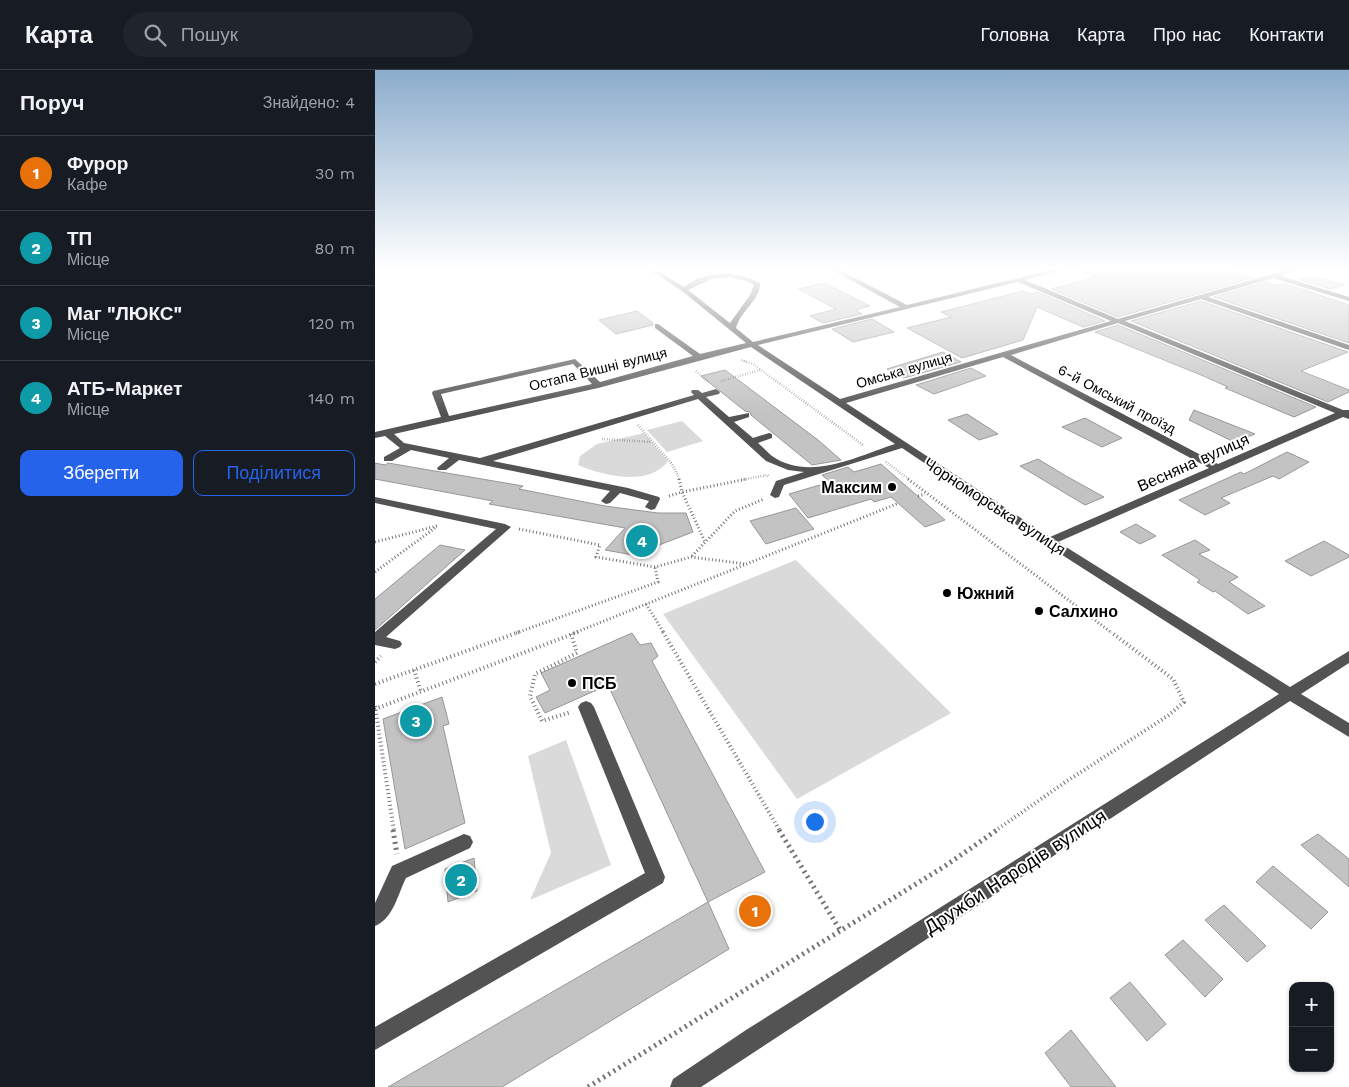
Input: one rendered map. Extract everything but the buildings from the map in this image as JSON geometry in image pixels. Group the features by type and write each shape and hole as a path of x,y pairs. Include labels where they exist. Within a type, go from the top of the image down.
{"street":[{"name":"Чорноморська вулиця","path":"718,317 753,345 1049,542 1349,732"},
{"path":"732,329 736,317"},
{"name":"Остапа Вишні вулиця","path":"375,435 597,385 699,357 864,317"},
{"path":"1108,317 1347,413"},
{"name":"Омська вулиця","path":"839,402 1129,317"},
{"path":"1260,317 1349,348"},
{"path":"658,326 699,357"},
{"name":"6-й Омський проїзд","path":"1005,354 1217,468"},
{"path":"446,419 435,389 575,361 597,385"},
{"path":"481,461 582,432 697,394 716,392"},
{"path":"697,394 770,460 792,468 821,471"},
{"name":"Весняна вулиця","path":"1049,542 1347,413"},
{"path":"726,421 746,415"},
{"path":"575,423 582,432"},
{"path":"387,432 401,445 618,489 655,499 651,507"},
{"path":"751,442 769,436"},
{"path":"520,437 528,448"},
{"path":"775,495 780,483 902,445"},
{"path":"388,458 409,447"},
{"path":"442,468 456,457"},
{"path":"495,475 506,466"},
{"path":"548,486 560,477"},
{"path":"606,501 618,489"},
{"path":"375,500 505,527"},
{"path":"375,640 505,527"},
{"path":"375,640 395,644"},
{"name":"Дружби Народів вулиця","path":"681,1087 754,1038 1349,656"},
{"path":"375,1039 656,876 586,707"},
{"path":"375,917 382,909 399,872 463,842"}],"path":[{"path":"588,1087 945,866 1067,781 1169,715 1184,702 1173,679 761,370 749,362 734,360"},
{"path":"701,368 694,370 709,383"},
{"path":"719,381 761,370"},
{"path":"636,413 652,442 677,471 682,480 682,492 705,542"},
{"path":"571,435 611,441 652,442"},
{"path":"682,492 767,475 780,483"},
{"path":"918,496 925,494"},
{"path":"691,557 735,511 775,495"},
{"path":"399,872 397,844 375,708 571,634 899,503"},
{"path":"375,542 438,526 375,572"},
{"path":"505,527 600,545 596,557 655,567 691,557 746,564"},
{"path":"375,684 657,582 655,567"},
{"path":"646,604 738,757 811,886 840,930"},
{"path":"571,634 577,653 535,674 530,696 542,721 586,707"},
{"path":"415,670 421,692"}],"shaded area":[{"path":"682,421 703,441 667,452 647,430"},
{"path":"644,433 668,461 660,469 650,474 626,477 600,473 578,465 580,456 597,444"},
{"path":"796,560 951,713 797,799 663,614"},
{"path":"566,740 611,865 530,900 551,853 528,756"}],"place":[{"name":"Максим","path":"892,487"},
{"name":"АТБ-Маркет","path":"642,541"},
{"name":"Южний","path":"947,593"},
{"name":"Салхино","path":"1039,611"},
{"name":"ПСБ","path":"572,683"},
{"name":"Маг \"ЛЮКС\"","path":"416,721"},
{"name":"ТП","path":"461,880"},
{"name":"Фурор","path":"755,911"}]}
